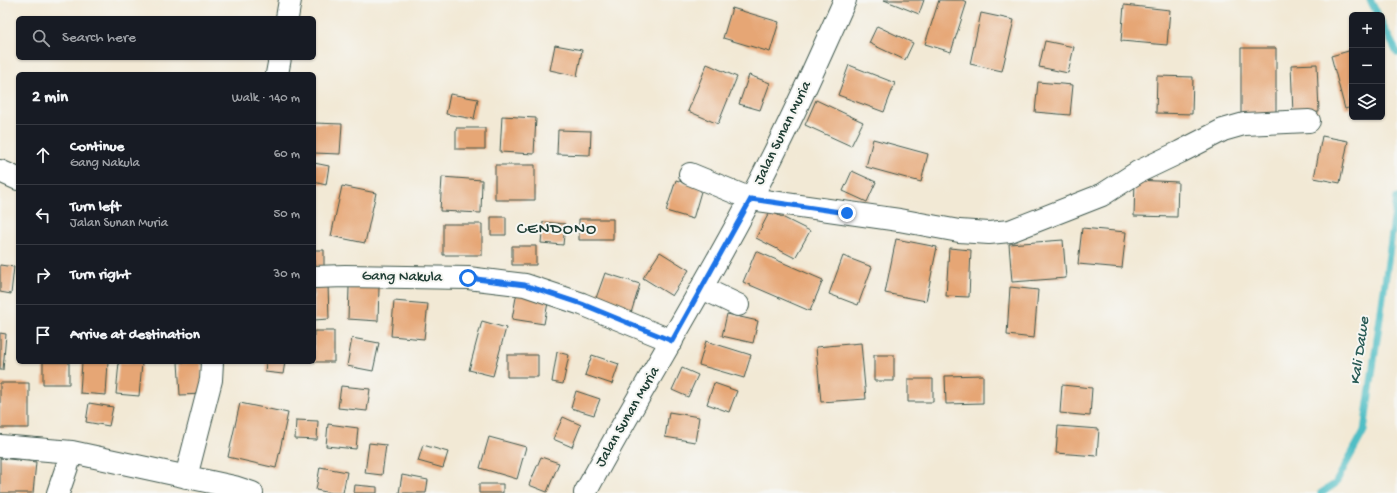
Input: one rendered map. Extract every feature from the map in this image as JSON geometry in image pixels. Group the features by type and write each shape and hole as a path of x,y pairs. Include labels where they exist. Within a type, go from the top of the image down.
{"street":[{"path":"287,16 290,0"},
{"name":"Jalan Sunan Muria","path":"585,493 751,199 801,96 845,0"},
{"path":"277,72 280,60"},
{"path":"690,174 751,199 899,220 959,231 1010,231 1102,196 1138,172 1223,130 1244,124 1309,121"},
{"path":"0,171 16,178"},
{"name":"Gang Nakula","path":"316,277 468,278 525,285 582,304 672,341"},
{"path":"702,288 738,305"},
{"path":"186,477 211,380 212,364"},
{"path":"0,446 72,452 234,487 252,493"},
{"path":"58,493 72,452"}],"building":[{"path":"884,0 924,0 919,14"},
{"path":"939,0 962,0 967,2 951,52 925,44"},
{"path":"1124,5 1170,10 1167,45 1121,41"},
{"path":"732,8 779,22 770,52 723,38"},
{"path":"981,13 1014,20 1002,71 970,64"},
{"path":"877,26 913,43 905,60 869,43"},
{"path":"1045,41 1074,47 1068,73 1039,67"},
{"path":"555,45 582,50 577,76 550,70"},
{"path":"1241,48 1276,48 1276,115 1241,115"},
{"path":"1349,51 1349,108 1345,109 1331,56"},
{"path":"707,64 737,77 718,124 688,111"},
{"path":"1317,64 1319,112 1293,114 1291,65"},
{"path":"849,65 895,83 884,112 838,95"},
{"path":"749,75 770,83 760,110 739,104"},
{"path":"1157,76 1193,77 1192,114 1156,113"},
{"path":"1038,82 1073,85 1070,115 1035,112"},
{"path":"450,94 478,99 474,119 446,114"},
{"path":"816,100 863,122 851,146 805,125"},
{"path":"502,116 536,118 534,154 500,152"},
{"path":"316,123 342,124 340,154 316,153"},
{"path":"456,128 485,128 485,149 456,149"},
{"path":"558,130 591,131 590,155 557,154"},
{"path":"1322,136 1348,141 1340,183 1314,178"},
{"path":"873,139 928,154 921,182 866,167"},
{"path":"316,163 329,166 326,185 316,182"},
{"path":"495,165 535,165 535,200 495,200"},
{"path":"852,171 876,182 867,202 843,191"},
{"path":"442,177 482,180 481,213 440,211"},
{"path":"676,180 702,188 693,219 666,211"},
{"path":"1135,180 1178,182 1177,217 1134,216"},
{"path":"342,186 376,193 365,243 331,236"},
{"path":"770,211 810,231 795,258 756,238"},
{"path":"491,217 506,217 506,235 491,235"},
{"path":"579,219 613,219 613,240 579,240"},
{"path":"543,222 565,224 563,245 541,243"},
{"path":"443,224 482,224 482,255 443,255"},
{"path":"1082,228 1126,232 1122,268 1078,264"},
{"path":"896,239 937,247 926,301 885,293"},
{"path":"1063,240 1066,278 1012,282 1009,244"},
{"path":"512,246 536,246 536,265 512,265"},
{"path":"949,248 971,250 969,297 946,296"},
{"path":"316,250 324,250 324,270 316,270"},
{"path":"756,251 823,280 810,311 743,282"},
{"path":"660,252 689,270 672,296 643,278"},
{"path":"843,256 872,267 858,305 829,294"},
{"path":"0,265 14,267 11,294 0,292"},
{"path":"605,273 640,284 631,313 595,301"},
{"path":"328,284 329,319 316,320 316,285"},
{"path":"349,287 379,287 378,321 348,319"},
{"path":"1010,287 1038,290 1034,338 1007,335"},
{"path":"517,292 549,297 544,324 512,319"},
{"path":"394,301 428,304 424,339 391,336"},
{"path":"727,314 758,321 753,343 722,336"},
{"path":"482,321 506,328 493,376 469,370"},
{"path":"316,331 334,331 334,362 316,362"},
{"path":"0,333 6,334 3,370 0,370"},
{"path":"352,338 379,343 373,371 347,366"},
{"path":"706,341 751,355 744,378 699,365"},
{"path":"861,343 866,399 821,402 816,347"},
{"path":"557,352 569,355 563,384 552,382"},
{"path":"507,355 538,355 538,377 507,377"},
{"path":"592,355 619,364 612,384 585,375"},
{"path":"874,355 894,355 894,381 874,381"},
{"path":"43,364 69,364 69,384 43,384"},
{"path":"82,364 108,364 106,395 80,393"},
{"path":"119,364 142,364 139,396 116,394"},
{"path":"178,364 201,364 203,394 180,395"},
{"path":"266,364 285,364 283,374 265,372"},
{"path":"682,368 698,375 688,397 672,390"},
{"path":"983,375 983,403 946,404 945,376"},
{"path":"908,379 933,379 933,402 908,402"},
{"path":"0,383 29,383 29,428 0,428"},
{"path":"714,383 737,391 729,412 707,404"},
{"path":"1062,385 1092,388 1090,416 1060,413"},
{"path":"341,386 370,389 367,411 338,408"},
{"path":"576,391 600,399 594,415 571,408"},
{"path":"89,403 113,407 109,426 86,422"},
{"path":"240,403 288,413 276,468 228,457"},
{"path":"669,412 699,417 695,442 665,437"},
{"path":"563,417 581,425 572,447 553,439"},
{"path":"296,420 318,421 317,440 295,439"},
{"path":"328,424 358,428 356,449 326,446"},
{"path":"1058,426 1099,429 1097,456 1056,453"},
{"path":"489,437 526,447 517,479 480,468"},
{"path":"369,443 386,445 382,475 365,473"},
{"path":"423,445 448,452 443,468 418,461"},
{"path":"541,457 559,463 547,492 529,485"},
{"path":"0,458 36,462 33,493 0,493"},
{"path":"320,467 347,472 343,493 331,493 316,490"},
{"path":"402,475 428,480 426,493 399,493"},
{"path":"479,484 503,484 503,493 479,493"},
{"path":"355,485 377,487 377,493 354,493"}],"waterway":[{"name":"Kali Dawe","path":"1370,0 1376,12"},
{"name":"Kali Dawe","path":"1385,29 1397,53"},
{"name":"Kali Dawe","path":"1321,493 1335,484 1364,431 1397,198"}],"district":[{"name":"CENDONO","path":"557,230"}],"route":[{"path":"468,278 525,285 582,304 672,341 751,199 847,213"}]}
